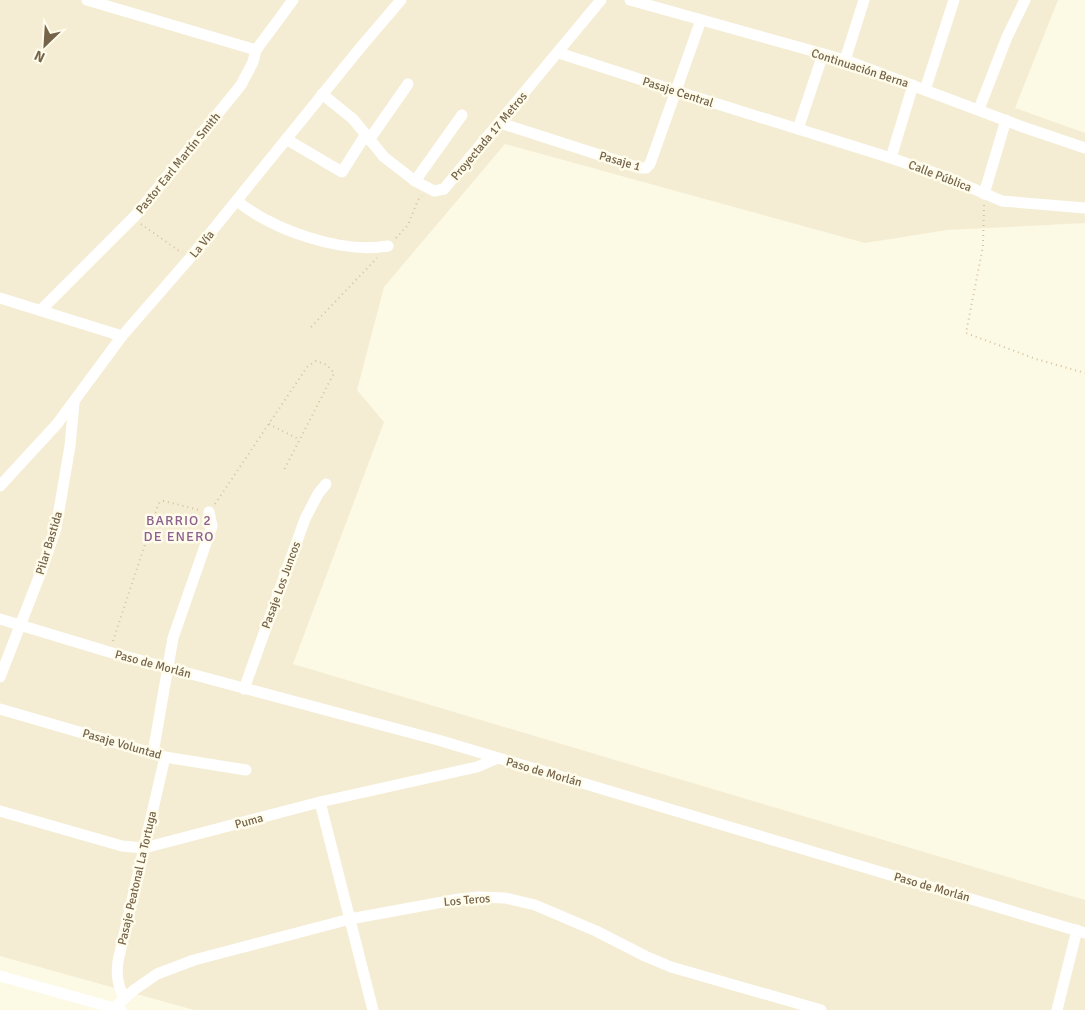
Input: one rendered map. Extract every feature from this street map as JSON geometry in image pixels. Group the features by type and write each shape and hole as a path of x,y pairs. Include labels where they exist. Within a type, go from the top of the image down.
{"street":[{"path":"87,0 117,4 256,50"},
{"name":"Pastor Earl Martín Smith","path":"41,310 135,216 241,85 253,62 256,50 293,0"},
{"name":"La Vía","path":"0,486 41,442 74,402 122,336 190,258 364,42 401,0"},
{"name":"Proyectada 17 Metros","path":"428,190 439,190 448,184 559,53 601,0"},
{"name":"Continuación Berna","path":"630,0 845,60 1085,148"},
{"path":"845,60 864,0"},
{"path":"925,90 954,0"},
{"path":"979,110 1007,37 1025,0"},
{"name":"Pasaje 1","path":"500,123 640,168 646,168 650,164 701,20"},
{"name":"Pasaje Central","path":"559,53 676,92 798,129"},
{"path":"798,129 822,54"},
{"path":"286,139 342,172 408,84"},
{"path":"891,158 913,85"},
{"path":"322,94 353,120 384,157 428,190"},
{"path":"415,181 462,115"},
{"path":"984,194 1006,120"},
{"name":"Calle Pública","path":"798,129 946,177 1002,201 1085,208"},
{"path":"237,201 252,212 280,226 321,240 376,248 388,246"},
{"path":"0,298 122,336"},
{"name":"Pilar Bastida","path":"0,677 21,626 56,528 70,446 74,402"},
{"name":"Pasaje Los Juncos","path":"244,689 302,527 311,506 326,484"},
{"path":"153,753 169,668 170,652 212,526 209,512"},
{"name":"Paso de Morlán","path":"0,619 109,652 374,722 1081,931"},
{"name":"Pasaje Voluntad","path":"0,709 165,757 246,770"},
{"name":"Pasaje Peatonal La Tortuga","path":"124,998 118,986 117,971 165,757"},
{"name":"Puma","path":"0,811 122,846 144,848 320,802 477,767 498,758"},
{"path":"320,802 372,1010"},
{"name":"Los Teros","path":"118,1009 124,998 151,978 175,966 194,960 350,918 469,897 491,897 520,901 555,913 671,967 821,1010"},
{"path":"1061,1009 1081,931"},
{"path":"0,976 118,1009"}],"path":[{"path":"311,327 408,225 418,200 428,190"},
{"path":"984,194 983,246 966,333 1036,360 1085,373"},
{"path":"135,216 146,229 190,258"},
{"path":"109,652 155,511 160,502 209,512 307,367 316,360 326,365 334,374 284,470"},
{"path":"269,424 300,440"}],"shaded area":[{"path":"0,0 1058,0 1015,108 1085,133 1085,223 947,230 865,243 505,144 384,287 357,390 384,422 293,664 1085,900 1085,1010 194,1010 0,956"}],"district":[{"name":"BARRIO 2 DE ENERO","path":"179,528"}]}
